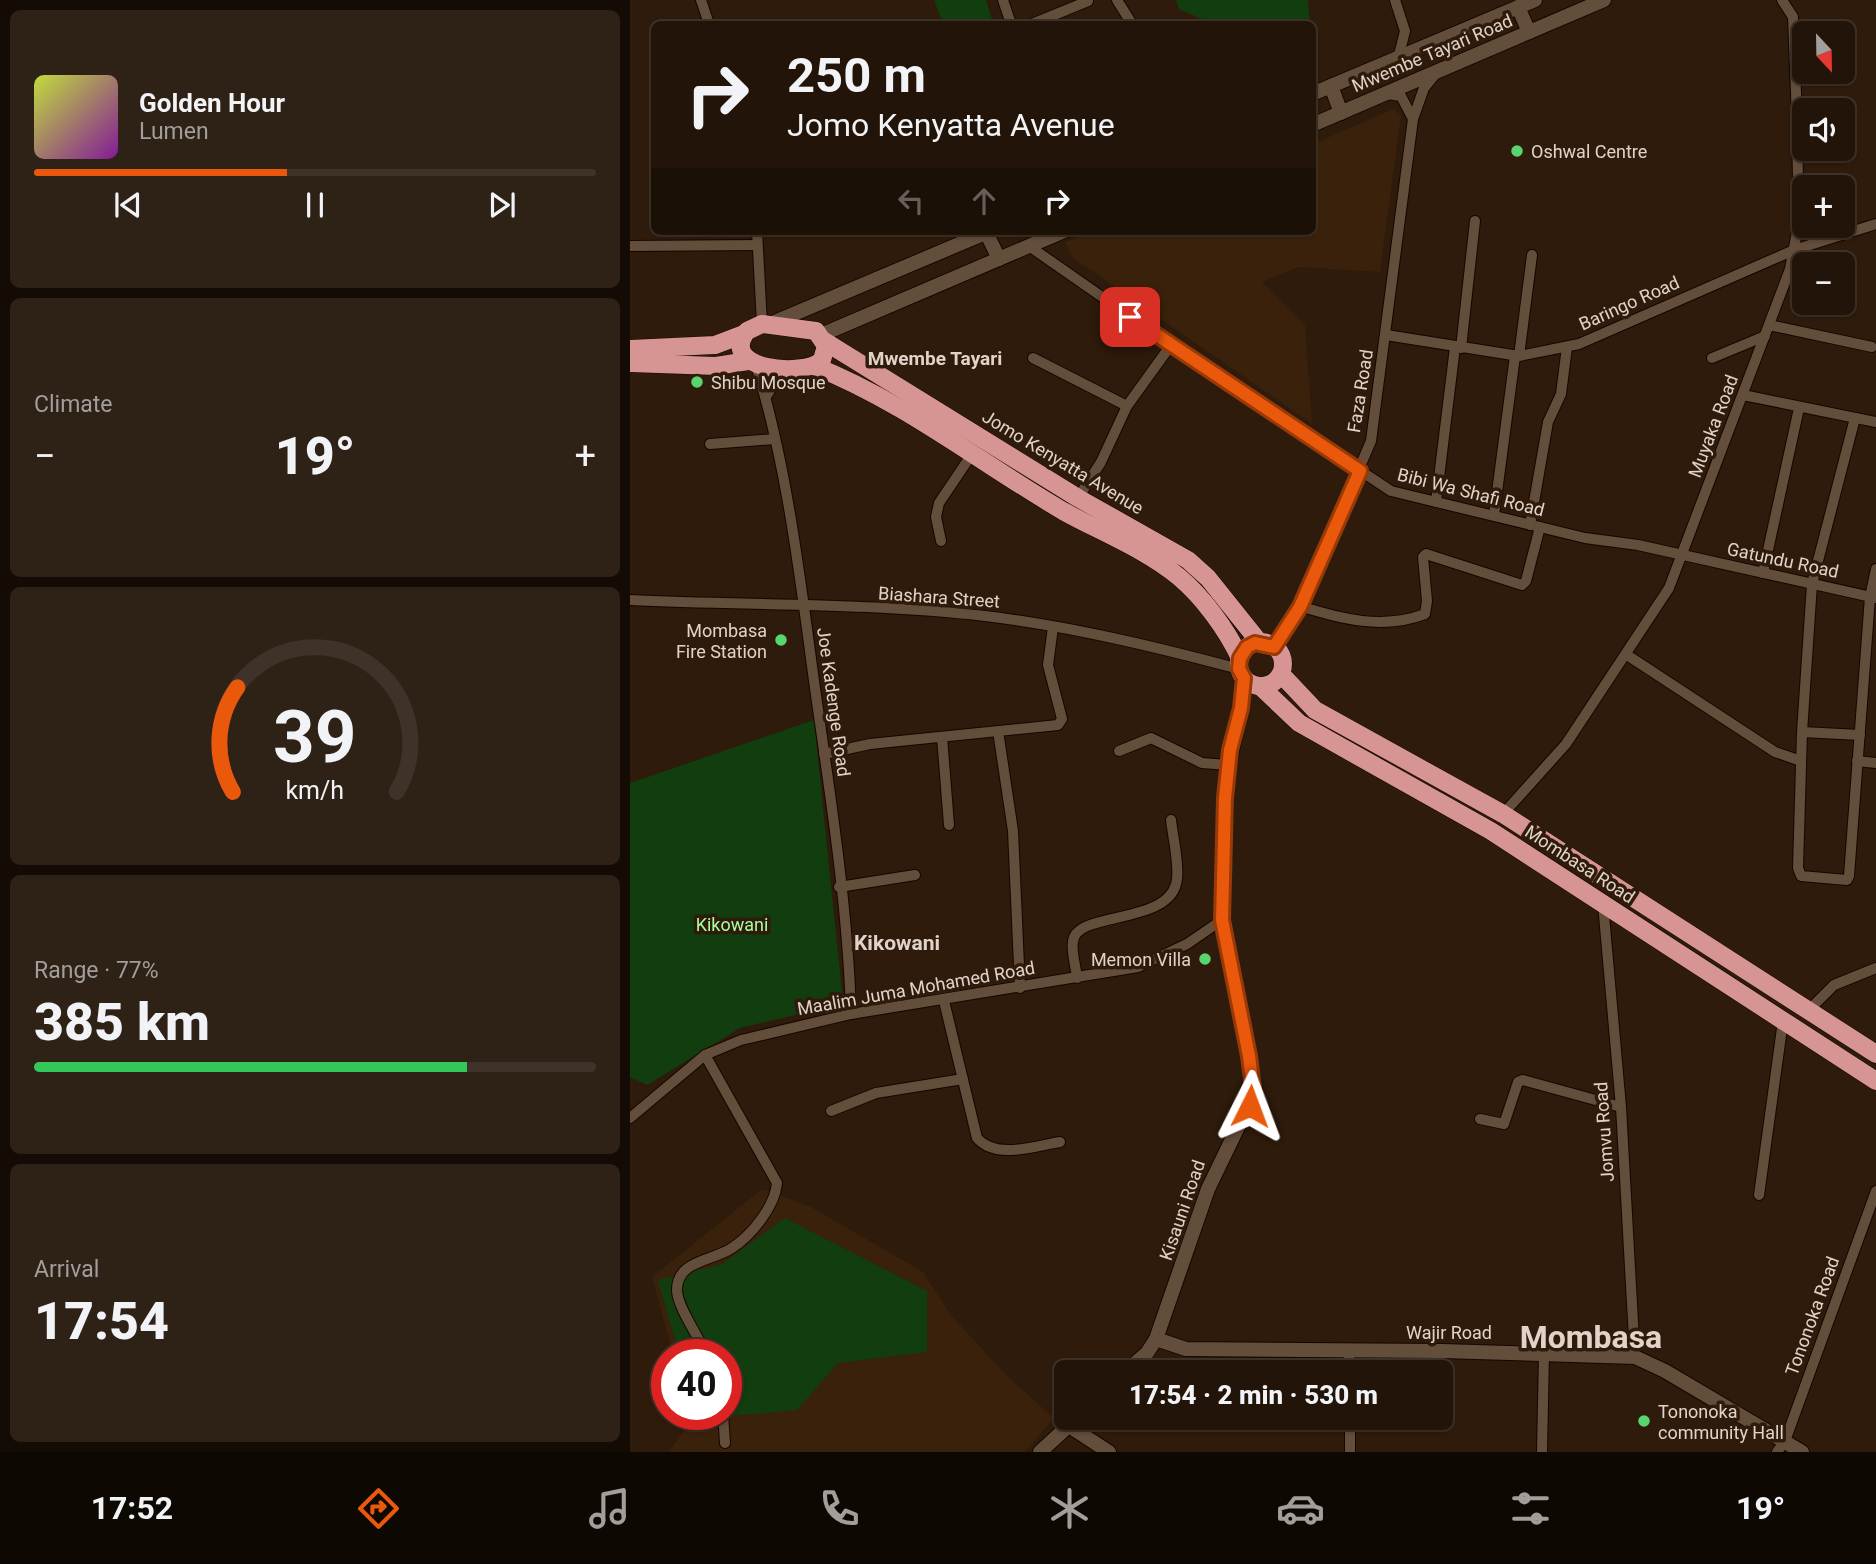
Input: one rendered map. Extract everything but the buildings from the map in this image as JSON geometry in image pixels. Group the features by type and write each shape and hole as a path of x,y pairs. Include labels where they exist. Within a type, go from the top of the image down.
{"highway":[{"path":"630,349 715,345 766,324"},
{"name":"Jomo Kenyatta Avenue","path":"766,324 810,328 1078,498 1198,568 1282,659 1281,674"},
{"path":"744,334 741,349 752,363"},
{"path":"630,363 716,366 752,363 803,369 822,360 822,338"},
{"name":"Mombasa Road","path":"814,366 842,377 1180,578 1233,643 1246,673 1309,729 1491,831 1876,1081"},
{"path":"1267,645 1247,647 1246,673 1272,683 1281,674"},
{"name":"Mombasa Road","path":"1281,674 1315,710 1503,814 1876,1054"}],"street":[{"path":"701,0 708,21"},
{"path":"1003,0 1010,21"},
{"path":"1117,0 1130,21"},
{"path":"1395,0 1405,31 1398,59"},
{"name":"Mwembe Tayari Road","path":"1316,92 1535,0"},
{"name":"Mwembe Tayari Road","path":"1316,123 1604,0"},
{"name":"Muyaka Road","path":"1503,814 1566,744 1669,589 1790,269 1799,221 1793,17 1782,0"},
{"path":"1039,21 1088,1"},
{"path":"1518,7 1530,32"},
{"path":"1405,31 1426,47"},
{"name":"Faza Road","path":"1267,645 1300,607 1371,441 1413,119 1424,88 1437,72"},
{"path":"1331,86 1341,113"},
{"path":"1386,94 1401,96 1413,119"},
{"path":"1436,502 1475,220"},
{"name":"Baringo Road","path":"1386,335 1517,356 1567,348 1794,250 1876,224"},
{"path":"757,235 766,324 981,235"},
{"path":"989,235 999,259"},
{"path":"822,338 1055,235"},
{"path":"630,246 757,245"},
{"name":"Bibi Wa Shafi Road","path":"1029,246 1171,345 1391,491 1535,526 1682,556"},
{"path":"1494,515 1532,255"},
{"path":"1712,358 1767,331 1872,347"},
{"path":"1746,342 1760,351"},
{"path":"1078,498 1101,461 1127,406 1171,345"},
{"path":"1300,607 1350,621 1385,621 1425,614 1427,601 1423,557 1426,554 1521,585 1526,581 1548,422 1561,394 1567,348"},
{"path":"1033,358 1127,406"},
{"name":"Joe Kadenge Road","path":"752,363 766,397 799,564 824,754 851,1014"},
{"path":"766,397 784,367"},
{"path":"1743,396 1876,422"},
{"path":"1763,573 1800,408"},
{"path":"1855,418 1812,584 1801,732 1799,873 1807,879 1847,880 1876,569"},
{"path":"710,444 775,439"},
{"path":"941,541 936,517 939,503 972,454"},
{"name":"Gatundu Road","path":"1682,556 1873,598"},
{"name":"Biashara Street","path":"630,600 803,604 999,618 1115,637 1246,673"},
{"path":"824,754 870,744 1058,725 1061,722 1048,666 1053,627"},
{"path":"1627,655 1775,752 1801,761"},
{"name":"Kisauni Road","path":"1139,1360 1156,1339 1208,1189 1252,1098 1249,1056 1222,920 1228,765 1246,673"},
{"path":"999,731 1013,831 1020,988"},
{"path":"1801,732 1860,735"},
{"path":"942,737 949,825"},
{"path":"1119,751 1151,738 1202,763 1228,765"},
{"path":"1857,761 1876,762"},
{"path":"1077,978 1073,940 1077,932 1086,925 1144,911 1167,899 1177,881 1171,820"},
{"path":"839,887 915,875"},
{"name":"Jomvu Road","path":"1603,904 1621,1107 1635,1357"},
{"name":"Maalim Juma Mohamed Road","path":"630,1118 705,1055 741,1040 851,1014 944,1001 1138,967 1187,944 1222,920"},
{"path":"1810,1010 1834,985 1876,968"},
{"path":"944,1001 977,1138 988,1148 1012,1150 1060,1142"},
{"path":"1759,1195 1783,1021"},
{"path":"698,1339 680,1302 677,1288 680,1276 688,1266 733,1248 773,1201 777,1183 705,1055"},
{"path":"831,1111 876,1093 962,1079"},
{"path":"1480,1119 1504,1124 1518,1082 1523,1080 1621,1107"},
{"name":"Tononoka Road","path":"1781,1447 1876,1191"},
{"name":"Wajir Road","path":"1156,1339 1186,1349 1544,1353 1635,1357 1781,1447 1802,1452"},
{"path":"1349,1350 1349,1360"},
{"path":"1542,1452 1544,1353"},
{"path":"724,1430 725,1443"},
{"path":"1040,1452 1064,1430"},
{"path":"1083,1430 1109,1452"},
{"path":"1350,1430 1350,1452"}],"shaded area":[{"path":"1394,109 1401,115 1380,272 1299,267 1262,282 1305,325 1312,424 1073,258 1065,242 1082,235 1316,235 1316,143"},
{"path":"762,1189 811,1207 923,1272 950,1314 1009,1378 1054,1418 1025,1452 669,1452 684,1430 742,1430 742,1339 669,1339 652,1277"}],"green space":[{"path":"934,0 986,0 992,19 986,21 942,21"},
{"path":"1176,0 1308,0 1310,21 1205,21 1179,9"},
{"name":"Kikowani","path":"814,720 842,992 829,1007 740,1028 647,1085 630,1077 630,783"},
{"path":"785,1218 927,1291 927,1352 838,1363 797,1410 742,1415 742,1339 675,1339 658,1280 722,1264"}],"place":[{"name":"Oshwal Centre","path":"1517,151"},
{"name":"Shibu Mosque","path":"697,382"},
{"name":"Mombasa Fire Station","path":"781,640"},
{"name":"Memon Villa","path":"1205,959"},
{"name":"Tononoka community Hall","path":"1644,1421"}],"district":[{"name":"Mwembe Tayari","path":"935,358"},
{"name":"Kikowani","path":"897,943"},
{"name":"Mombasa","path":"1591,1337"}],"route":[{"path":"1130,317 1360,471 1300,607 1274,647 1270,644 1255,643 1244,650 1239,663 1244,678 1241,708 1227,773 1222,920 1249,1056 1253,1088 1250,1106"}]}
